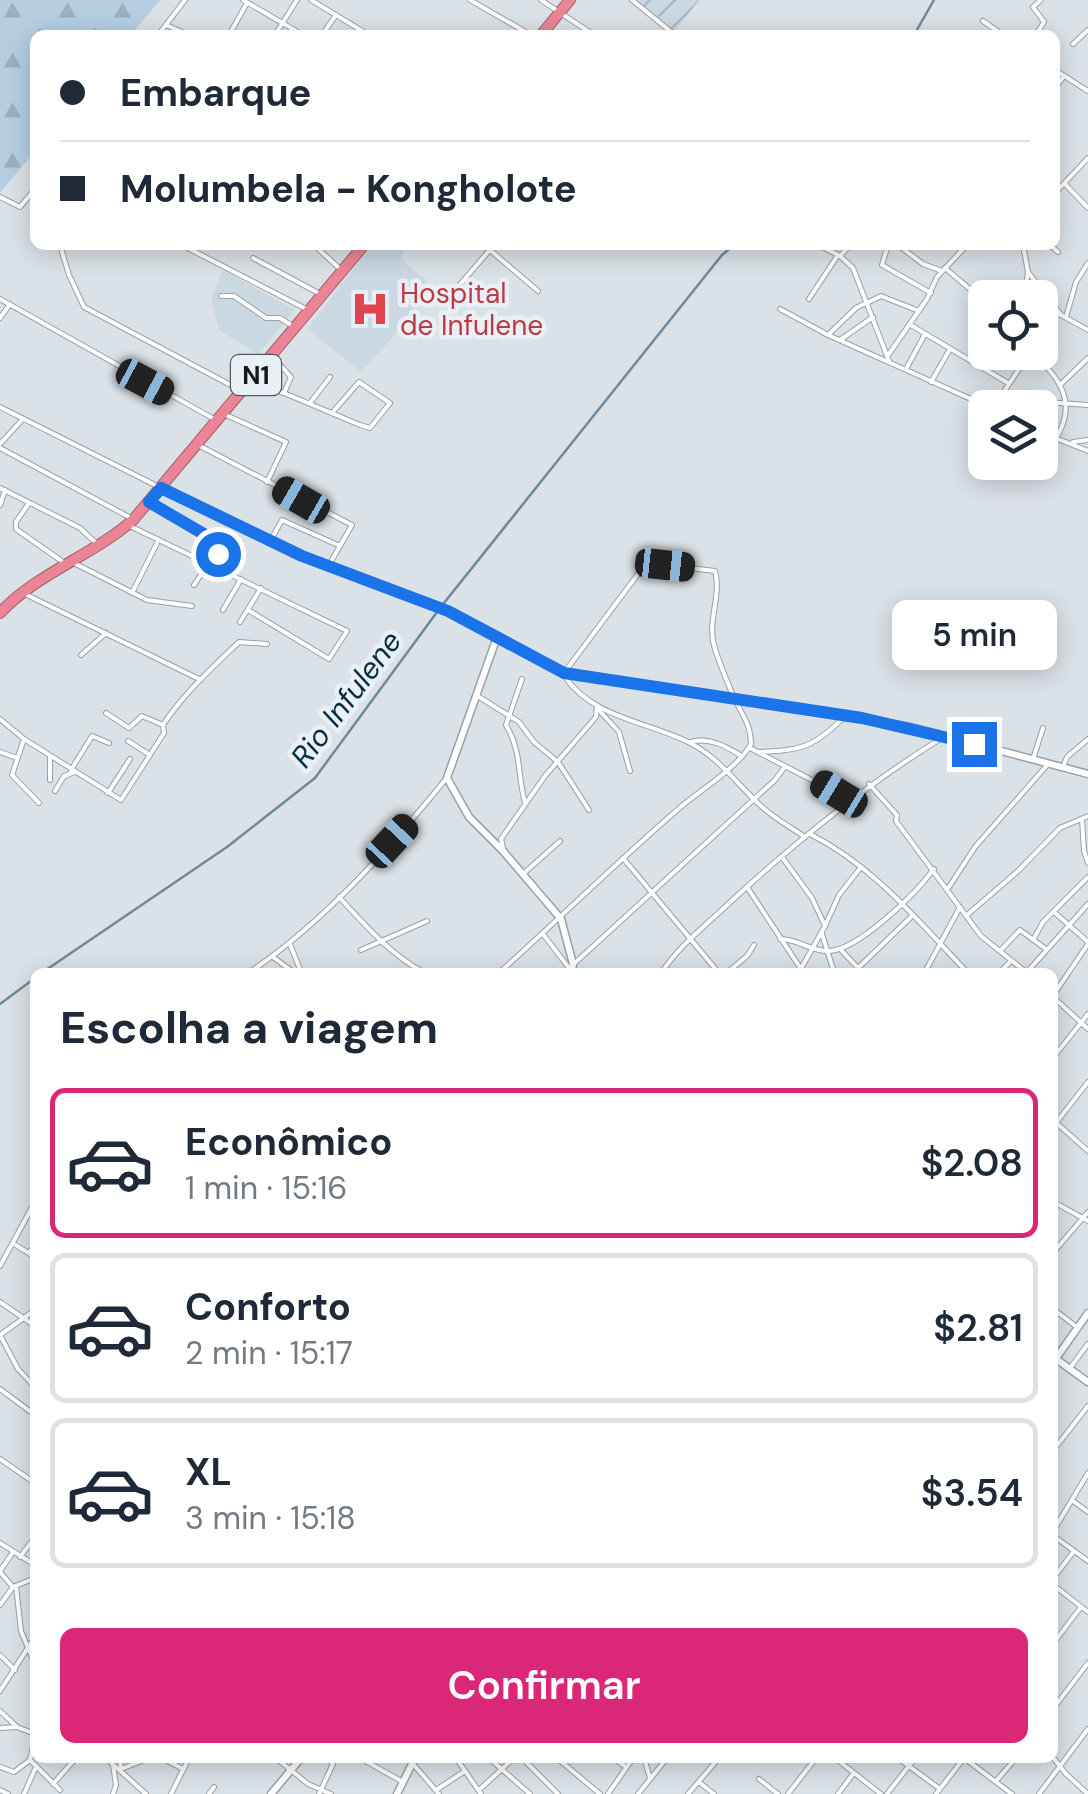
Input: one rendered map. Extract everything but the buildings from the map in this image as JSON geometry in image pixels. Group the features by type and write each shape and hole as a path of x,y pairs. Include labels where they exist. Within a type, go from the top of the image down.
{"highway":[{"path":"545,30 570,0"},
{"name":"N1","path":"0,613 21,592 100,546 130,522 360,250"}],"street":[{"path":"162,30 186,0"},
{"path":"278,30 297,0"},
{"path":"311,0 362,30"},
{"path":"470,0 523,30"},
{"path":"542,0 587,30"},
{"path":"632,0 669,30"},
{"path":"1028,0 1044,22 1039,30"},
{"path":"1034,5 1041,0"},
{"path":"231,30 245,1 294,30"},
{"path":"326,30 336,15"},
{"path":"983,21 996,30"},
{"path":"166,24 179,30"},
{"path":"1074,44 1088,30"},
{"path":"1060,73 1088,91"},
{"path":"1060,81 1064,76"},
{"path":"1060,188 1088,158"},
{"path":"1080,169 1088,176"},
{"path":"1060,190 1088,208"},
{"path":"0,197 21,206 30,195"},
{"path":"62,250 84,307 246,387 284,393 310,403 332,413 370,428 390,405 360,382 332,413"},
{"path":"192,250 308,310"},
{"path":"319,250 342,271"},
{"path":"458,288 490,250"},
{"path":"494,250 538,291"},
{"path":"829,250 852,268 889,361"},
{"path":"808,298 844,250"},
{"path":"886,250 880,264 931,293"},
{"path":"905,250 923,264 943,270 968,289"},
{"path":"889,354 943,270 961,250"},
{"path":"1024,250 1027,280"},
{"path":"253,258 322,295"},
{"path":"1058,320 1088,263"},
{"path":"1028,272 1061,316"},
{"path":"221,296 234,296 266,318 280,318 294,327"},
{"path":"828,334 856,308 881,296 919,311"},
{"path":"0,300 221,418 286,442 268,482"},
{"path":"0,318 10,304"},
{"path":"780,308 840,340 968,398"},
{"path":"1058,315 1087,331"},
{"path":"840,340 874,316"},
{"path":"908,324 1008,383"},
{"path":"906,369 924,334"},
{"path":"932,382 950,348"},
{"path":"272,356 291,377 284,393"},
{"path":"1060,385 1088,358"},
{"path":"1004,390 1018,370"},
{"path":"1049,370 1067,403 1067,420 1058,435"},
{"path":"310,403 330,377"},
{"path":"1058,403 1088,405"},
{"path":"0,408 271,542 448,611 564,673 846,715 945,736 1088,774"},
{"path":"23,419 0,446 7,451 158,542 346,628 331,658 248,610"},
{"path":"1058,439 1088,451"},
{"path":"1070,443 1088,440"},
{"path":"198,445 352,524 328,566"},
{"path":"0,461 7,451"},
{"path":"0,505 2,489 80,528 100,546"},
{"path":"149,502 214,540 218,561"},
{"path":"29,503 16,522 16,529 69,563 150,601 192,606"},
{"path":"271,542 282,520 340,546"},
{"path":"132,593 158,542"},
{"path":"194,585 208,564"},
{"path":"564,673 636,574 665,565 710,568 718,578 712,622 715,648 734,698 747,718 750,748"},
{"path":"223,610 241,579"},
{"path":"240,622 261,588"},
{"path":"21,592 201,680"},
{"path":"81,655 106,633"},
{"path":"256,968 290,944 340,898 447,778 497,637"},
{"path":"162,725 239,642 266,644"},
{"path":"564,673 575,690 619,732 630,771"},
{"path":"187,674 195,687"},
{"path":"522,679 506,725 518,748 525,802"},
{"path":"476,695 519,722 534,742 558,762 589,810"},
{"path":"106,714 130,728 142,716 162,725"},
{"path":"602,714 690,742 754,799 807,835 862,865 962,968"},
{"path":"503,851 501,839 525,802 602,714"},
{"path":"758,752 789,752 816,744 846,715"},
{"path":"0,719 24,739 121,800 164,733 162,725"},
{"path":"1033,758 1044,728"},
{"path":"55,791 65,774 73,771 92,736 108,744"},
{"path":"666,968 747,886 853,796 945,736"},
{"path":"24,739 13,778 39,803"},
{"path":"1063,767 1088,739"},
{"path":"128,741 150,755"},
{"path":"690,742 718,743 742,756"},
{"path":"750,748 839,794 853,796"},
{"path":"505,968 750,748"},
{"path":"0,752 17,758"},
{"path":"571,968 754,799 783,767 789,752"},
{"path":"50,756 50,780"},
{"path":"108,793 130,759"},
{"path":"948,888 979,842 1049,763"},
{"path":"447,778 469,817 524,874 561,920 570,968"},
{"path":"869,784 896,814 896,822 981,936 1021,968"},
{"path":"839,794 846,802"},
{"path":"967,915 1060,828 1088,816"},
{"path":"1082,819 1082,842 1088,863"},
{"path":"489,836 501,839"},
{"path":"524,874 560,841"},
{"path":"782,857 812,898 824,926"},
{"path":"624,858 690,940 718,968"},
{"path":"803,968 840,895 862,865"},
{"path":"780,938 826,952 840,948 918,891 934,869"},
{"path":"1033,940 1043,922 1088,877"},
{"path":"747,886 799,968"},
{"path":"340,898 406,963 416,968"},
{"path":"1029,968 1088,904"},
{"path":"927,968 960,905"},
{"path":"1054,912 1088,943 1058,988"},
{"path":"858,968 912,916"},
{"path":"362,950 427,921"},
{"path":"1000,951 1020,930 1046,949"},
{"path":"543,934 569,968"},
{"path":"822,934 832,968"},
{"path":"290,944 299,968"},
{"path":"726,968 747,956 754,944"},
{"path":"840,948 855,968"},
{"path":"272,957 287,968"},
{"path":"1004,968 1012,960"},
{"path":"1058,1001 1088,1029"},
{"path":"1058,1052 1088,1014"},
{"path":"1058,1121 1088,1082"},
{"path":"1058,1127 1086,1147"},
{"path":"1058,1205 1086,1220"},
{"path":"0,1266 30,1207"},
{"path":"1058,1248 1086,1220 1088,1212"},
{"path":"14,1244 30,1251"},
{"path":"0,1302 30,1323"},
{"path":"30,1313 0,1335 30,1382"},
{"path":"1058,1313 1078,1328"},
{"path":"1058,1356 1088,1313"},
{"path":"1070,1368 1088,1344"},
{"path":"1058,1364 1088,1382"},
{"path":"0,1388 30,1410"},
{"path":"1058,1444 1088,1406"},
{"path":"0,1459 30,1480"},
{"path":"1058,1525 1088,1474"},
{"path":"1074,1501 1088,1512"},
{"path":"1058,1539 1088,1561"},
{"path":"0,1543 30,1562"},
{"path":"20,1557 30,1544"},
{"path":"1058,1574 1074,1551"},
{"path":"13,1552 0,1571 15,1587 20,1631 30,1646"},
{"path":"0,1606 15,1587 30,1580"},
{"path":"1058,1587 1088,1612"},
{"path":"1058,1637 1080,1607"},
{"path":"0,1692 30,1648"},
{"path":"0,1655 15,1670"},
{"path":"1058,1702 1088,1663"},
{"path":"0,1711 30,1733"},
{"path":"0,1728 18,1727"},
{"path":"1039,1794 1088,1729"},
{"path":"0,1768 14,1772 30,1760"},
{"path":"1058,1761 1088,1794"},
{"path":"32,1763 60,1790"},
{"path":"52,1784 71,1763"},
{"path":"120,1763 121,1769"},
{"path":"121,1769 136,1763"},
{"path":"172,1763 183,1769"},
{"path":"171,1794 186,1763"},
{"path":"283,1763 320,1792 331,1794"},
{"path":"270,1794 298,1763"},
{"path":"320,1792 332,1763"},
{"path":"369,1763 403,1782"},
{"path":"396,1794 412,1763"},
{"path":"416,1763 437,1792 464,1771"},
{"path":"459,1763 480,1792 509,1763"},
{"path":"494,1763 530,1794"},
{"path":"527,1763 558,1794"},
{"path":"563,1763 600,1794"},
{"path":"620,1763 625,1766"},
{"path":"608,1794 628,1763"},
{"path":"646,1763 650,1778"},
{"path":"638,1794 663,1763"},
{"path":"688,1794 715,1763"},
{"path":"788,1794 812,1763"},
{"path":"841,1763 884,1794 911,1763"},
{"path":"905,1763 938,1792 960,1763"},
{"path":"971,1763 1012,1794"},
{"path":"996,1782 1012,1763"},
{"path":"112,1764 146,1794"},
{"path":"112,1764 116,1785 113,1794"},
{"path":"24,1794 35,1769"},
{"path":"838,1794 854,1773"},
{"path":"758,1779 778,1794"},
{"path":"698,1782 714,1794"},
{"path":"209,1794 214,1787"},
{"path":"0,1790 8,1794"}],"shaded area":[{"path":"631,0 699,0 676,30 668,30"},
{"name":"Hospital de Infulene","path":"368,250 402,250 401,259 436,290 361,372 307,329"},
{"path":"223,270 295,310 258,354 219,330 211,299"}],"green space":[{"path":"0,0 160,0 135,30 30,30 30,157 0,193"}],"waterway":[{"name":"Rio Infulene","path":"917,30 934,0"},
{"name":"Rio Infulene","path":"49,968 227,847 315,778 440,608 728,250"},
{"name":"Rio Infulene","path":"0,1004 30,982"}],"place":[{"name":"Hospital de Infulene","path":"370,309"}],"route":[{"path":"218,554 214,540 149,502 161,488 302,556 448,611 564,673 862,718 974,744"}]}
